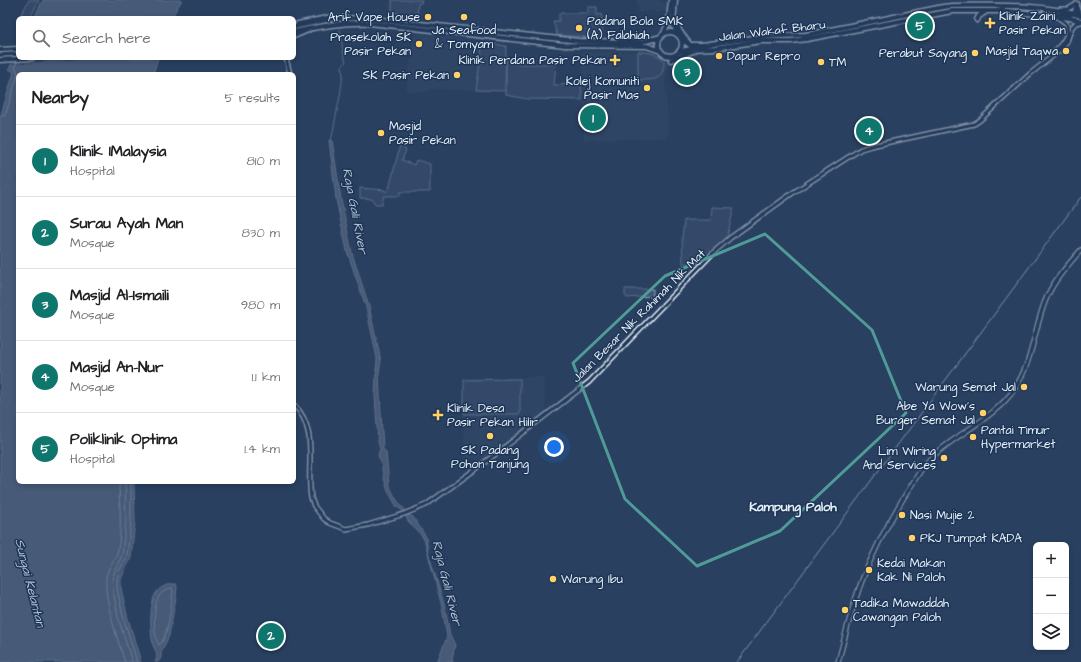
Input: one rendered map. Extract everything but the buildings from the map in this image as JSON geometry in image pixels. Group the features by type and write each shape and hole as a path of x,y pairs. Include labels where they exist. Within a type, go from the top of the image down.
{"main road":[{"path":"661,51 659,44 669,21 671,0"},
{"path":"675,0 674,24 677,34 682,40 690,45"},
{"path":"1077,4 1081,15"},
{"name":"Jalan Wakaf Bharu","path":"690,45 710,45 761,37 818,33 942,7 1048,9 1081,15"},
{"path":"968,11 974,14 978,20 981,14 991,11"},
{"name":"Jalan Wakaf Bharu","path":"679,52 690,49 761,41 791,41 807,39 945,12 991,11 1055,16 1081,21"},
{"path":"674,15 678,29 690,45"},
{"path":"296,25 337,16 346,18"},
{"path":"296,26 331,19 376,19 579,41 642,42 670,32 677,34"},
{"path":"296,32 350,22 370,23 565,45 647,46 670,55 679,52 682,47 682,40"},
{"path":"296,35 310,28"},
{"path":"671,60 690,52 709,48"},
{"path":"0,50 16,49"},
{"path":"0,56 16,54"},
{"path":"0,60 16,59"},
{"path":"838,662 862,578 875,550 900,504 919,472 931,458 998,406 1014,390 1026,369 1046,300 1054,283 1081,250"}],"street":[{"name":"Jalan Wakaf Bharu","path":"1048,9 1068,8 1077,4"},
{"path":"1042,15 1051,13 1071,15 1074,13 1077,4"},
{"name":"Jalan Besar Nik Rahimah Nik Mat","path":"1049,59 1061,45 1068,29 1068,24 1055,16"},
{"name":"Jalan Besar Nik Rahimah Nik Mat","path":"296,408 302,415 309,432 311,498 314,506 324,519 338,527 352,529 368,526 406,514 432,501 589,382 714,252 752,221 861,149 974,124 1059,51 1067,41 1073,25 1081,21"},
{"path":"286,60 290,72"}],"highlighted area":[{"path":"765,234 872,330 906,413 780,531 697,566 625,499 573,363 665,276"}],"shaded area":[{"path":"29,0 39,0 31,16 20,16"},
{"path":"392,0 422,0 421,3 418,4 417,18 392,12"},
{"path":"636,0 661,0 662,2 668,2 667,11 655,13 654,10 639,13"},
{"name":"Padang Bola SMK (A) Falahiah","path":"588,7 597,7 597,15 602,14 602,38 557,35 553,21 559,21 559,13 588,13"},
{"name":"SK Pasir Pekan","path":"417,33 506,46 506,91 431,89 427,92 406,91 410,61 412,60 414,35"},
{"path":"483,42 506,46 505,91 476,90"},
{"path":"649,51 669,59 665,79 669,133 665,138 584,140 582,52"},
{"path":"638,52 645,52 658,56 664,61 664,68 660,76 649,80 638,80"},
{"path":"506,57 513,59 513,64 556,64 554,85 579,84 579,82 581,82 582,100 527,99 506,95"},
{"path":"400,145 406,150 402,160 414,165 416,160 430,164 430,192 400,192 400,196 384,196 382,204 375,204 372,199 360,198 360,188 385,190 386,192 389,189"},
{"path":"712,207 734,208 727,237 701,262 683,264 682,239 684,220 711,220"},
{"path":"625,289 653,289 653,296 627,298 625,296"},
{"name":"SK Padang Pohon Tanjung","path":"543,377 546,414 482,461 464,457 463,378"},
{"path":"520,379 520,414 464,414 464,380"}],"water":[{"path":"43,0 182,0 172,16 35,16"},
{"name":"Sungai Kelantan","path":"16,55 16,60 157,60 154,72 16,72 16,484 134,484 135,521 131,558 121,579 121,588 127,615 141,662 0,662 0,118 14,72 9,69"},
{"path":"329,140 332,140 341,199 352,253 369,306 381,361 379,373 383,449 386,452 389,485 396,499 410,516 413,517 426,537 428,552 445,607 450,635 455,645 452,659 453,662 437,662 447,637 442,607 425,542 422,536 408,521 403,511 397,507 389,493 378,455 380,449 378,442 375,396 377,358 366,307 347,251 336,199"},
{"path":"169,584 176,584 177,586 176,598 169,636 161,653 161,658 158,662 155,662 157,655 153,645 151,633 152,604 157,591"}],"pier":[{"path":"16,50 16,60 62,60 9,64"}],"waterway":[{"name":"Raja Gali River","path":"331,141 340,96 343,75 342,66 346,62 340,30"}],"railway":[{"path":"737,662 1081,197"}],"place":[{"name":"Arif Vape House","path":"428,17"},
{"name":"Ja Seafood & Tomyam","path":"464,17"},
{"name":"Klinik Zaini Pasir Pekan","path":"990,23"},
{"name":"Poliklinik Optima","path":"920,26"},
{"name":"Padang Bola SMK (A) Falahiah","path":"579,28"},
{"name":"Prasekolah SK Pasir Pekan","path":"419,44"},
{"name":"Masjid Taqwa","path":"1066,51"},
{"name":"Perabut Sayang","path":"975,53"},
{"name":"Dapur Repro","path":"719,56"},
{"name":"Klinik Perdana Pasir Pekan","path":"615,60"},
{"name":"TM","path":"821,62"},
{"name":"Masjid Al-Ismaili","path":"687,72"},
{"name":"SK Pasir Pekan","path":"457,75"},
{"name":"Kolej Komuniti Pasir Mas","path":"647,88"},
{"name":"Klinik 1Malaysia","path":"593,118"},
{"name":"Masjid An-Nur","path":"869,131"},
{"name":"Masjid Pasir Pekan","path":"381,133"},
{"name":"Warung Semat Jal","path":"1024,387"},
{"name":"Abe Ya Wow’s Burger Semat Jal","path":"983,413"},
{"name":"Klinik Desa Pasir Pekan Hilir","path":"438,415"},
{"name":"SK Padang Pohon Tanjung","path":"490,436"},
{"name":"Pantai Timur Hypermarket","path":"973,437"},
{"name":"Lim Wiring And Services","path":"944,458"},
{"name":"Nasi Mujie 2","path":"902,515"},
{"name":"PKJ Tumpat KADA","path":"912,538"},
{"name":"Kedai Makan Kak Ni Paloh","path":"869,570"},
{"name":"Warung Ibu","path":"553,579"},
{"name":"Tadika Mawaddah Cawangan Paloh","path":"845,610"},
{"name":"Surau Ayah Man","path":"271,636"}],"district":[{"name":"Kampung Paloh","path":"793,507"}]}
